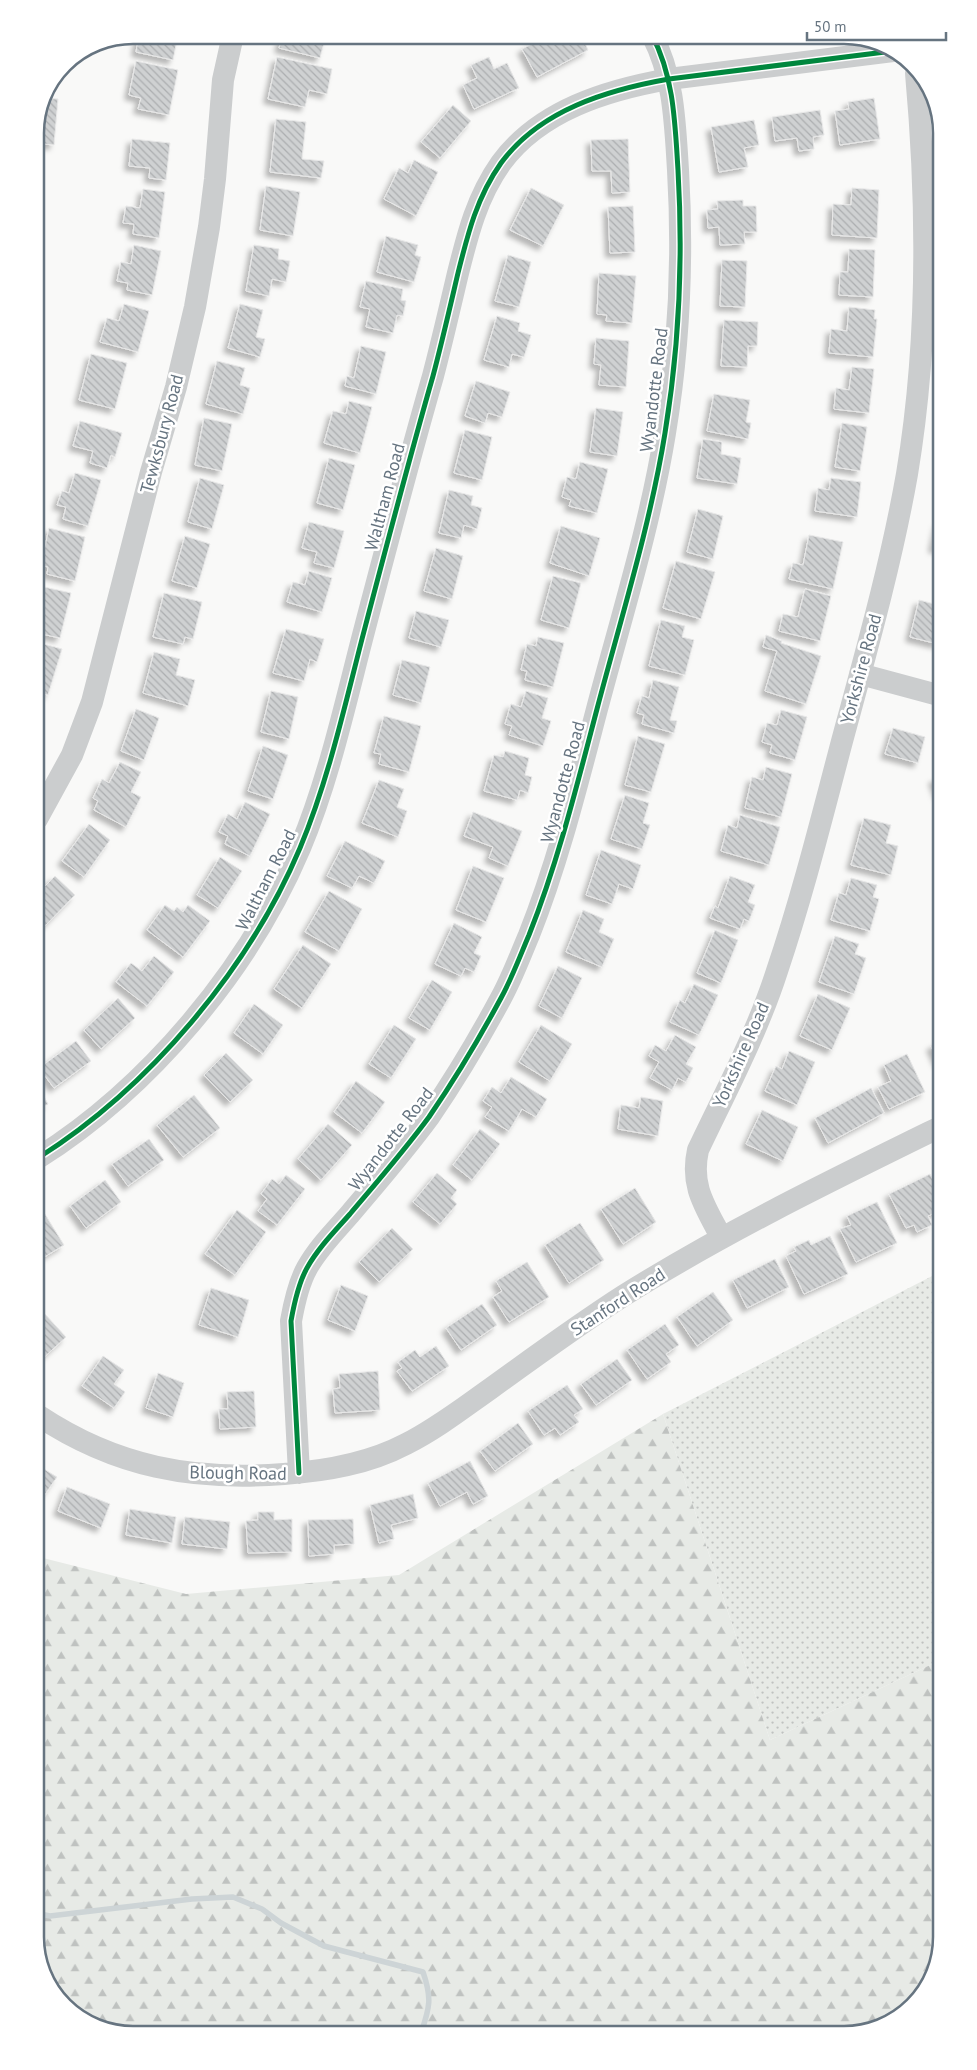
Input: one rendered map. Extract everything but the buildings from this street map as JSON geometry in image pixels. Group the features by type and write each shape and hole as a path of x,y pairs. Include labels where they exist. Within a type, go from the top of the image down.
{"street":[{"name":"Tewksbury Road","path":"44,806 72,756 92,702 151,472 176,387 195,308 209,227 223,80 231,44"},
{"name":"Wyandotte Road","path":"299,1473 291,1321 294,1302 305,1271 318,1252 418,1130 466,1060 513,972 540,908 562,840 645,527 665,433 675,350 680,265 679,191 674,112 669,79 662,53 657,44"},
{"name":"Waltham Road","path":"44,1154 104,1110 177,1040 244,954 279,893 299,850 317,805 336,738 468,234 478,203 503,161 520,142 539,126 566,110 595,97 640,84 882,52"},
{"name":"Yorkshire Road","path":"721,1237 700,1198 694,1164 698,1150 748,1045 777,973 806,875 860,674 891,552 907,474 914,421 923,313 925,214 923,150 917,81"},
{"path":"860,674 933,694"},
{"name":"Stanford Road","path":"299,1473 344,1466 379,1457 408,1444 462,1409 622,1297 721,1237 933,1131"},
{"name":"Blough Road","path":"44,1419 90,1445 122,1458 177,1472 217,1476 299,1473"}],"green space":[{"path":"933,1276 933,1664 770,1740 663,1414"},
{"path":"663,1414 770,1740 933,1664 933,1943 929,1966 915,1991 898,2008 884,2017 862,2025 850,2026 127,2026 115,2025 99,2019 79,2008 62,1991 53,1977 45,1955 44,1943 44,1558 186,1594 399,1575"}],"waterway":[{"path":"44,1915 50,1916 192,1899 233,1897 262,1909 281,1923 324,1946 423,1972 429,1996 423,2026"}],"cycle path":[{"path":"299,1473 291,1321 301,1281 311,1261 321,1247 429,1117 475,1044 509,983 529,935 558,851 643,537 659,468 670,401 677,335 680,269 677,152 674,118 665,67 656,44"},
{"path":"44,1154 79,1130 119,1097 192,1022 224,981 253,938 279,893 300,848 319,797 335,745 470,230 479,202 501,163 535,129 555,116 576,105 622,89 669,79 882,52"}]}
